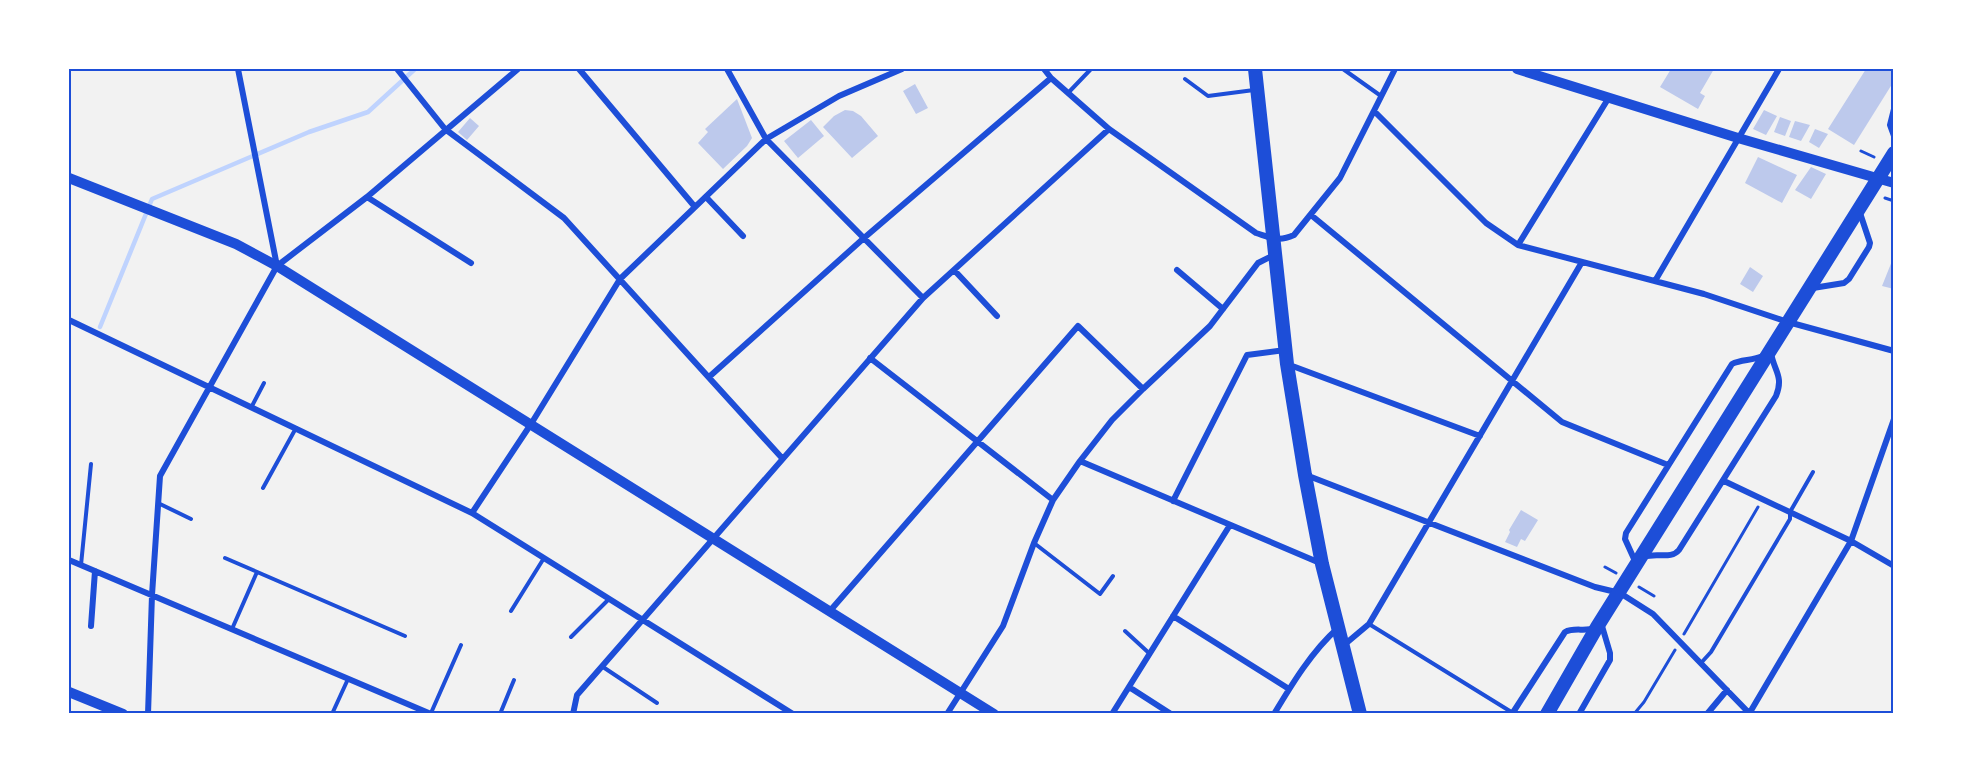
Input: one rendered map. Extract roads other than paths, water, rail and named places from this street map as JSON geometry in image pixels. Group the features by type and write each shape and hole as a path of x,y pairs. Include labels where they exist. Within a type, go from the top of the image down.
{"highway":[{"path":"1255,69 1286,357 1305,475 1322,564 1360,714"},
{"path":"1547,714 1600,623 1894,153"}],"street":[{"path":"238,69 277,266"},
{"path":"397,69 445,129 564,218 783,458"},
{"path":"148,714 152,595 160,476 277,266 366,196 518,69"},
{"path":"579,69 695,207"},
{"path":"727,69 766,139 923,298"},
{"path":"472,513 531,424 620,279 766,139 839,96 902,69"},
{"path":"1044,69 1051,78 1109,129 1256,233 1284,239 1294,235 1340,178 1395,69"},
{"path":"1517,69 1608,99 1894,183"},
{"path":"1655,281 1779,69"},
{"path":"708,377 864,238 1051,78"},
{"path":"1518,245 1608,99"},
{"path":"1894,109 1890,125 1894,136"},
{"path":"1374,111 1486,223 1518,245 1704,294 1788,322 1894,351"},
{"path":"573,714 577,695 923,298 1109,129"},
{"path":"69,177 237,244 277,266 994,714"},
{"path":"366,196 471,263"},
{"path":"706,197 743,236"},
{"path":"1809,289 1844,283 1849,279 1869,247 1870,243 1859,209"},
{"path":"1311,215 1562,422 1668,465"},
{"path":"947,714 1003,626 1053,500 1080,461 1112,420 1210,327 1258,263 1274,255"},
{"path":"1344,645 1369,624 1582,262"},
{"path":"954,270 997,316"},
{"path":"1177,270 1223,309"},
{"path":"69,320 472,513 793,714"},
{"path":"829,612 1078,326 1143,389"},
{"path":"1771,352 1780,378 1780,386 1724,480 1676,555 1650,555 1639,563 1626,539 1626,533 1668,465 1732,364 1753,360 1771,352"},
{"path":"1173,501 1247,355 1286,357 1480,436"},
{"path":"870,358 1053,500"},
{"path":"1305,475 1595,587 1620,593 1653,614 1750,714 1851,541 1894,419"},
{"path":"1080,461 1322,564"},
{"path":"1724,480 1851,541 1894,566"},
{"path":"1112,714 1230,525"},
{"path":"69,560 431,714"},
{"path":"91,626 95,571"},
{"path":"1173,616 1289,689"},
{"path":"1512,713 1565,632 1585,631 1600,623 1610,652 1610,660 1579,714"},
{"path":"1274,714 1289,689 1326,639 1339,627"},
{"path":"1129,687 1171,714"},
{"path":"1707,714 1727,690"},
{"path":"69,692 123,714"}],"lane":[{"path":"1068,93 1090,69"},
{"path":"1342,69 1381,97"},
{"path":"1185,79 1208,96 1257,90"},
{"path":"252,406 264,383"},
{"path":"264,488 297,428"},
{"path":"81,565 91,464"},
{"path":"1701,663 1712,652 1790,519 1791,512 1814,472"},
{"path":"158,503 191,519"},
{"path":"1034,543 1100,594 1113,576"},
{"path":"225,558 405,636"},
{"path":"511,611 544,558"},
{"path":"232,629 257,572"},
{"path":"571,637 610,598"},
{"path":"1369,624 1512,713"},
{"path":"1125,631 1150,654"},
{"path":"431,714 461,645"},
{"path":"602,666 657,703"},
{"path":"332,714 348,679"},
{"path":"500,714 514,680"}],"waterway":[{"path":"100,327 152,199 309,132 368,112 415,69"}]}
